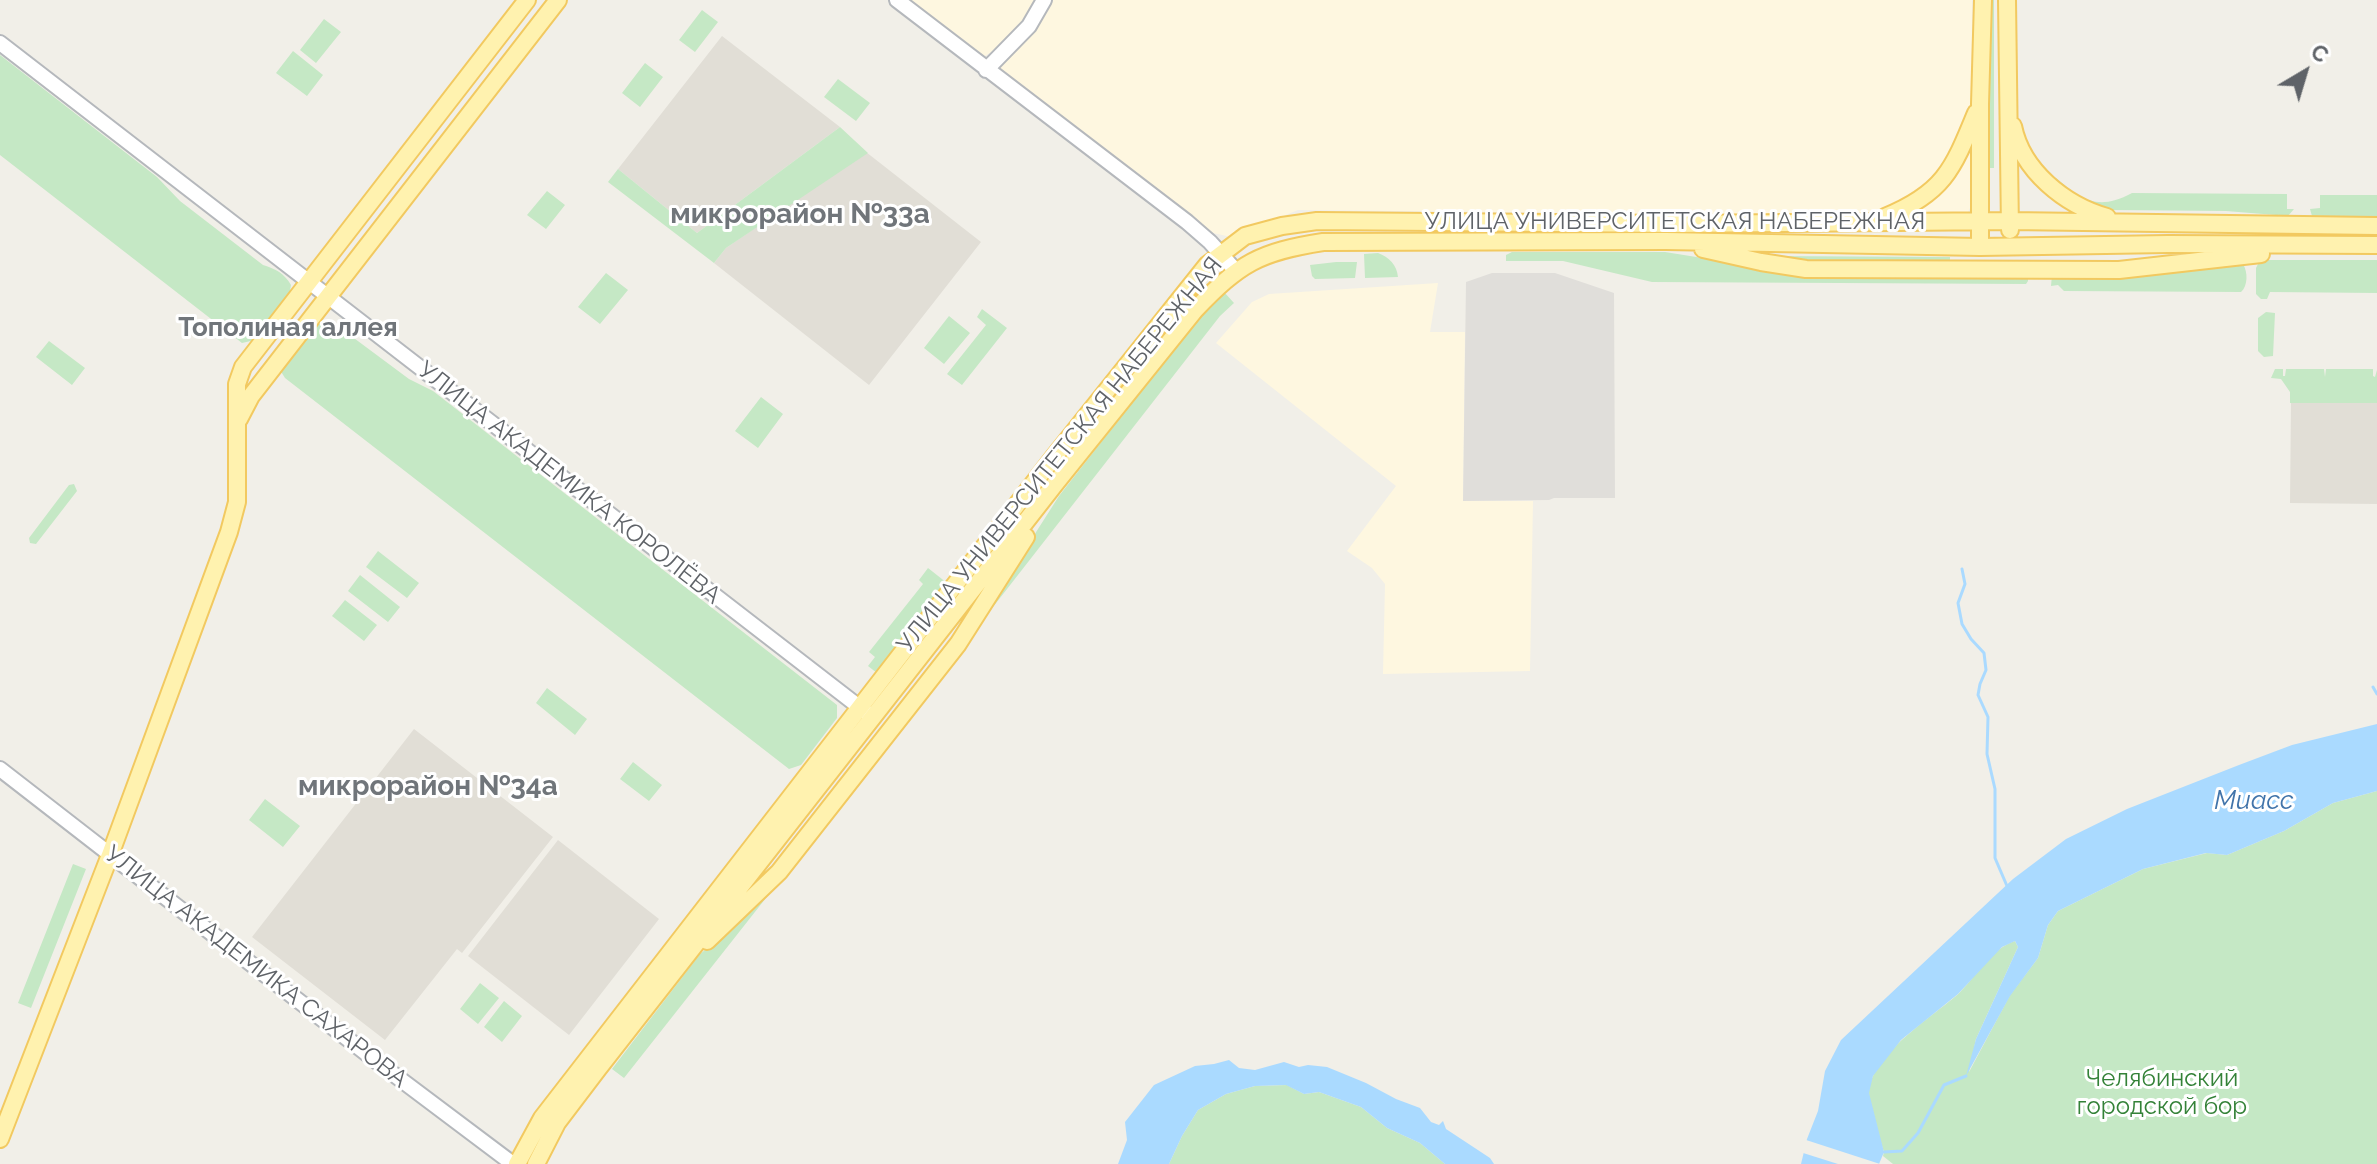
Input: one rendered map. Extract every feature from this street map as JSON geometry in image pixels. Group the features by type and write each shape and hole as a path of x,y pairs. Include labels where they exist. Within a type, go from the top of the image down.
{"main road":[{"path":"0,1139 110,855 229,532 237,502 237,384 243,367 527,0"},
{"path":"236,428 251,396 558,0"},
{"path":"1980,247 1983,0"},
{"path":"2007,0 2009,247"},
{"path":"2008,102 2014,136 2040,176 2078,206 2123,222"},
{"path":"1875,222 1929,194 1945,178 1980,104"},
{"name":"УЛИЦА УНИВЕРСИТЕТСКАЯ НАБЕРЕЖНАЯ","path":"536,1164 557,1123 1182,294 1207,265 1245,236 1317,221 1611,224 2010,221 2377,226"},
{"path":"1666,241 1806,269 2119,270 2375,245"},
{"name":"УЛИЦА УНИВЕРСИТЕТСКАЯ НАБЕРЕЖНАЯ","path":"515,1164 542,1118 866,712 1195,310 1236,271 1255,259 1291,247 1323,242 1666,241 1980,247 2375,245"},
{"path":"678,966 779,872 958,644 1055,484"}],"street":[{"path":"897,0 1187,222 1236,271"},
{"path":"986,70 1029,26 1044,0"},
{"name":"УЛИЦА АКАДЕМИКА КОРОЛЁВА","path":"0,43 866,712"},
{"name":"УЛИЦА АКАДЕМИКА САХАРОВА","path":"0,769 515,1164"}],"shaded area":[{"path":"908,0 1036,0 1020,27 985,56 978,55"},
{"path":"1052,0 1972,0 1971,206 1967,214 1955,223 1601,213 1298,210 1231,237 1213,233 1002,72 1002,61 1033,31"},
{"path":"722,36 840,127 697,233 618,169"},
{"path":"866,152 981,242 869,385 714,263 726,248"},
{"path":"1492,273 1555,273 1614,293 1615,498 1463,501 1466,282"},
{"path":"1438,283 1430,332 1465,332 1463,501 1533,501 1530,671 1383,674 1385,584 1372,568 1347,551 1396,486 1216,343 1252,302 1269,294"},
{"path":"2291,403 2377,403 2377,504 2290,503"},
{"path":"414,729 553,837 462,953 457,949 385,1040 252,937"},
{"path":"558,840 659,919 569,1035 468,956"}],"green space":[{"path":"1989,0 1994,0 1994,168 1988,168"},
{"path":"702,10 718,22 695,52 679,40"},
{"path":"324,19 341,32 316,63 300,50"},
{"path":"293,51 323,75 307,96 276,73"},
{"path":"0,55 157,177 180,201 263,265 286,277 291,285 289,297 255,340 242,343 0,155"},
{"path":"645,63 663,77 640,107 622,93"},
{"path":"838,79 870,103 856,121 824,97"},
{"path":"840,127 868,153 726,248 714,263 608,182 618,169 697,233"},
{"path":"2056,178 2074,193 2091,201 2110,201 2132,193 2287,194 2287,209 2294,209 2288,216 2226,211 2111,210 2078,197"},
{"path":"547,191 565,205 546,229 527,215"},
{"path":"2320,195 2377,195 2377,217 2312,216 2310,209 2320,208"},
{"path":"1512,252 1665,252 1740,264 2028,275 2028,281 2026,284 1652,282 1563,261 1506,261 1506,255"},
{"path":"1378,253 1392,262 1398,277 1365,278 1364,254"},
{"path":"1762,256 1950,257 1950,264 1805,264"},
{"path":"2260,260 2377,260 2377,293 2270,292 2267,299 2261,299 2256,294 2256,268"},
{"path":"1357,262 1355,278 1315,279 1312,276 1310,265"},
{"path":"2243,264 2246,279 2241,292 2064,291 2058,285 2051,286 2052,275"},
{"path":"606,273 628,290 600,324 578,307"},
{"path":"1224,292 1234,303 1220,316 968,639 1059,496 1204,311"},
{"path":"982,309 1007,328 962,385 947,374 986,325 977,317"},
{"path":"2266,312 2275,313 2273,356 2264,357 2258,351 2258,318"},
{"path":"949,316 970,333 944,364 924,348"},
{"path":"317,323 335,324 409,379 433,391 837,705 837,718 801,765 789,769 285,378 280,370"},
{"path":"49,341 85,368 72,385 36,357"},
{"path":"2275,369 2283,369 2285,376 2286,369 2324,369 2325,377 2326,369 2373,369 2375,377 2377,370 2377,403 2290,403 2290,392 2281,379 2271,378"},
{"path":"761,397 783,414 758,448 735,431"},
{"path":"74,484 77,491 36,544 30,543 29,538 69,485"},
{"path":"378,551 419,583 407,598 366,567"},
{"path":"928,568 947,583 877,673 868,666 875,657 869,652 923,584 919,580"},
{"path":"360,575 400,607 388,622 348,591"},
{"path":"345,600 377,625 364,641 332,616"},
{"path":"547,688 587,719 575,735 536,703"},
{"path":"633,762 662,785 649,801 620,779"},
{"name":"Челябинский городской бор","path":"2377,791 2377,1164 1893,1164 1883,1156 1869,1098 1873,1077 1880,1064 1904,1038 1956,996 1983,965 2006,945 2015,941 2018,947 1976,1039 1969,1072 2010,995 2038,958 2048,925 2058,911 2143,869 2207,853 2227,855 2284,831 2333,803"},
{"path":"265,799 300,826 283,847 249,820"},
{"path":"73,864 86,869 31,1008 18,1003"},
{"path":"792,865 624,1078 612,1069 700,954 730,930"},
{"path":"480,983 499,998 478,1024 460,1009"},
{"path":"504,1001 522,1016 502,1042 484,1027"},
{"path":"1287,1085 1304,1094 1319,1092 1361,1107 1387,1128 1420,1143 1445,1164 1169,1164 1198,1110 1226,1094 1255,1086"}],"water":[{"name":"Миасс","path":"2377,724 2377,791 2333,803 2284,831 2227,855 2206,853 2143,869 2058,911 2048,925 2038,958 2010,996 1966,1076 1976,1039 2018,947 2015,941 2002,947 1958,994 1901,1040 1873,1076 1869,1093 1884,1152 1879,1164 1801,1164 1818,1111 1825,1071 1841,1040 2013,879 2066,839 2127,809 2292,745"},
{"path":"1229,1060 1239,1068 1255,1070 1284,1062 1299,1067 1327,1067 1420,1108 1431,1122 1439,1125 1443,1121 1446,1129 1490,1158 1494,1164 1445,1164 1420,1143 1387,1128 1361,1107 1319,1092 1304,1094 1286,1085 1255,1086 1226,1094 1198,1110 1169,1164 1118,1164 1127,1140 1125,1122 1154,1085 1195,1066"}],"pier":[{"path":"1803,1139 1880,1164 1838,1164 1800,1152"}],"waterway":[{"path":"1962,569 1965,584 1958,603 1962,624 1984,653 1986,670 1978,695 1988,717 1987,754 1995,789 1995,858 2007,886"},
{"path":"2373,687 2377,694"},
{"path":"1884,1152 1902,1151 1918,1133 1944,1085 1966,1076"}],"district":[{"name":"микрорайон №33а","path":"800,215"},
{"name":"Тополиная аллея","path":"288,328"},
{"name":"микрорайон №34а","path":"428,787"}]}
